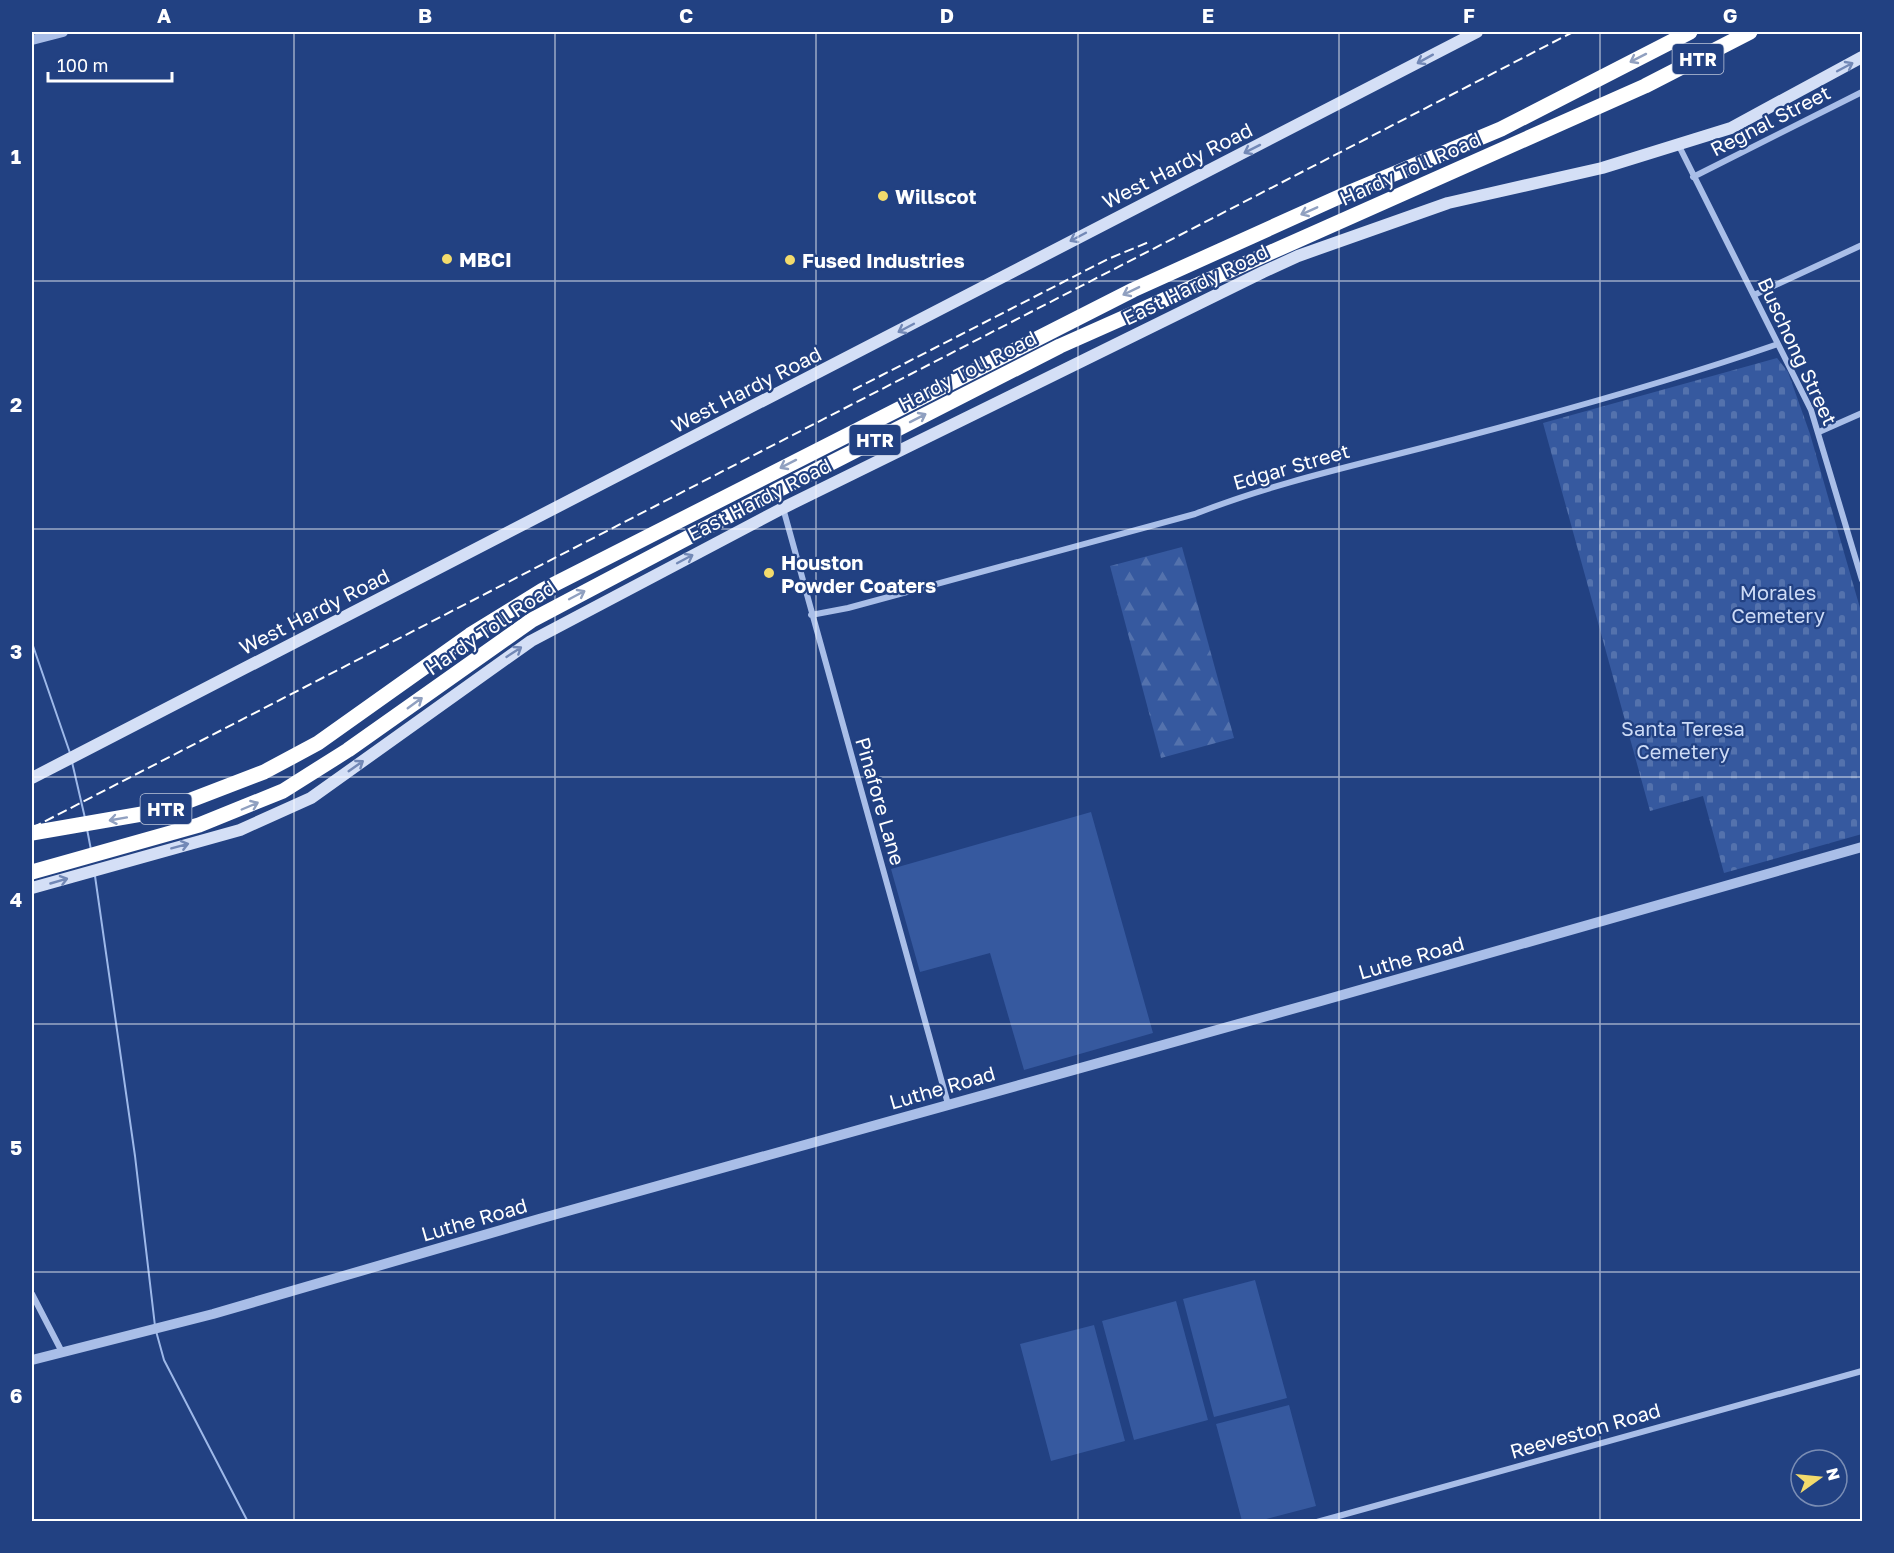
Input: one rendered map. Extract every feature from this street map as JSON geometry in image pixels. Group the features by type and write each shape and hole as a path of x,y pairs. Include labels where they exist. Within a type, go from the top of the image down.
{"highway":[{"name":"Hardy Toll Road","path":"32,832 165,810 234,784 291,758 342,726 495,618 543,590 1133,290 1341,196 1501,129 1690,32"},
{"name":"Hardy Toll Road","path":"32,872 225,816 283,791 356,745 532,620 1050,351 1646,86 1750,32"}],"main road":[{"name":"West Hardy Road","path":"32,778 1477,32"},
{"name":"East Hardy Road","path":"32,888 240,830 311,798 531,641 783,508 1298,256 1448,203 1602,168 1731,128 1863,57"}],"street":[{"path":"32,40 63,32"},
{"name":"Regnal Street","path":"1693,177 1863,92"},
{"name":"Buschong Street","path":"1678,146 1800,386 1819,432 1863,580"},
{"path":"1754,296 1863,245"},
{"name":"Edgar Street","path":"812,615 848,608 1195,514 1246,494 1463,438 1721,363 1778,344"},
{"path":"1819,432 1863,413"},
{"name":"Pinafore Lane","path":"783,508 948,1104"},
{"name":"Luthe Road","path":"32,1360 142,1330 171,1325 1863,846"},
{"path":"32,1294 62,1352"},
{"name":"Reeveston Road","path":"1317,1521 1863,1371"}],"green space":[{"name":"Morales Cemetery","path":"1777,358 1788,372 1810,434 1862,615 1862,834 1724,873 1703,796 1650,811 1543,423"},
{"path":"1182,547 1234,738 1161,758 1110,566"},
{"path":"1091,812 1153,1033 1024,1070 990,953 920,972 891,869"},
{"path":"1255,1280 1287,1398 1214,1417 1183,1299"},
{"path":"1176,1301 1208,1420 1134,1440 1102,1321"},
{"path":"1094,1325 1125,1441 1051,1461 1020,1344"},
{"path":"1289,1405 1316,1506 1259,1521 1242,1521 1216,1424"}],"waterway":[{"path":"32,643 70,753"},
{"path":"72,762 85,818"},
{"path":"87,829 91,850"},
{"path":"95,876 135,1156 155,1326"},
{"path":"156,1331 164,1360 248,1522"}],"railway":[{"path":"32,828 1573,32"},
{"path":"853,390 1108,259 1149,242"}],"place":[{"name":"Willscot","path":"883,196"},
{"name":"MBCI","path":"447,259"},
{"name":"Fused Industries","path":"790,260"},
{"name":"Houston Powder Coaters","path":"769,573"}],"park label":[{"name":"Santa Teresa Cemetery","path":"1683,740"}]}
